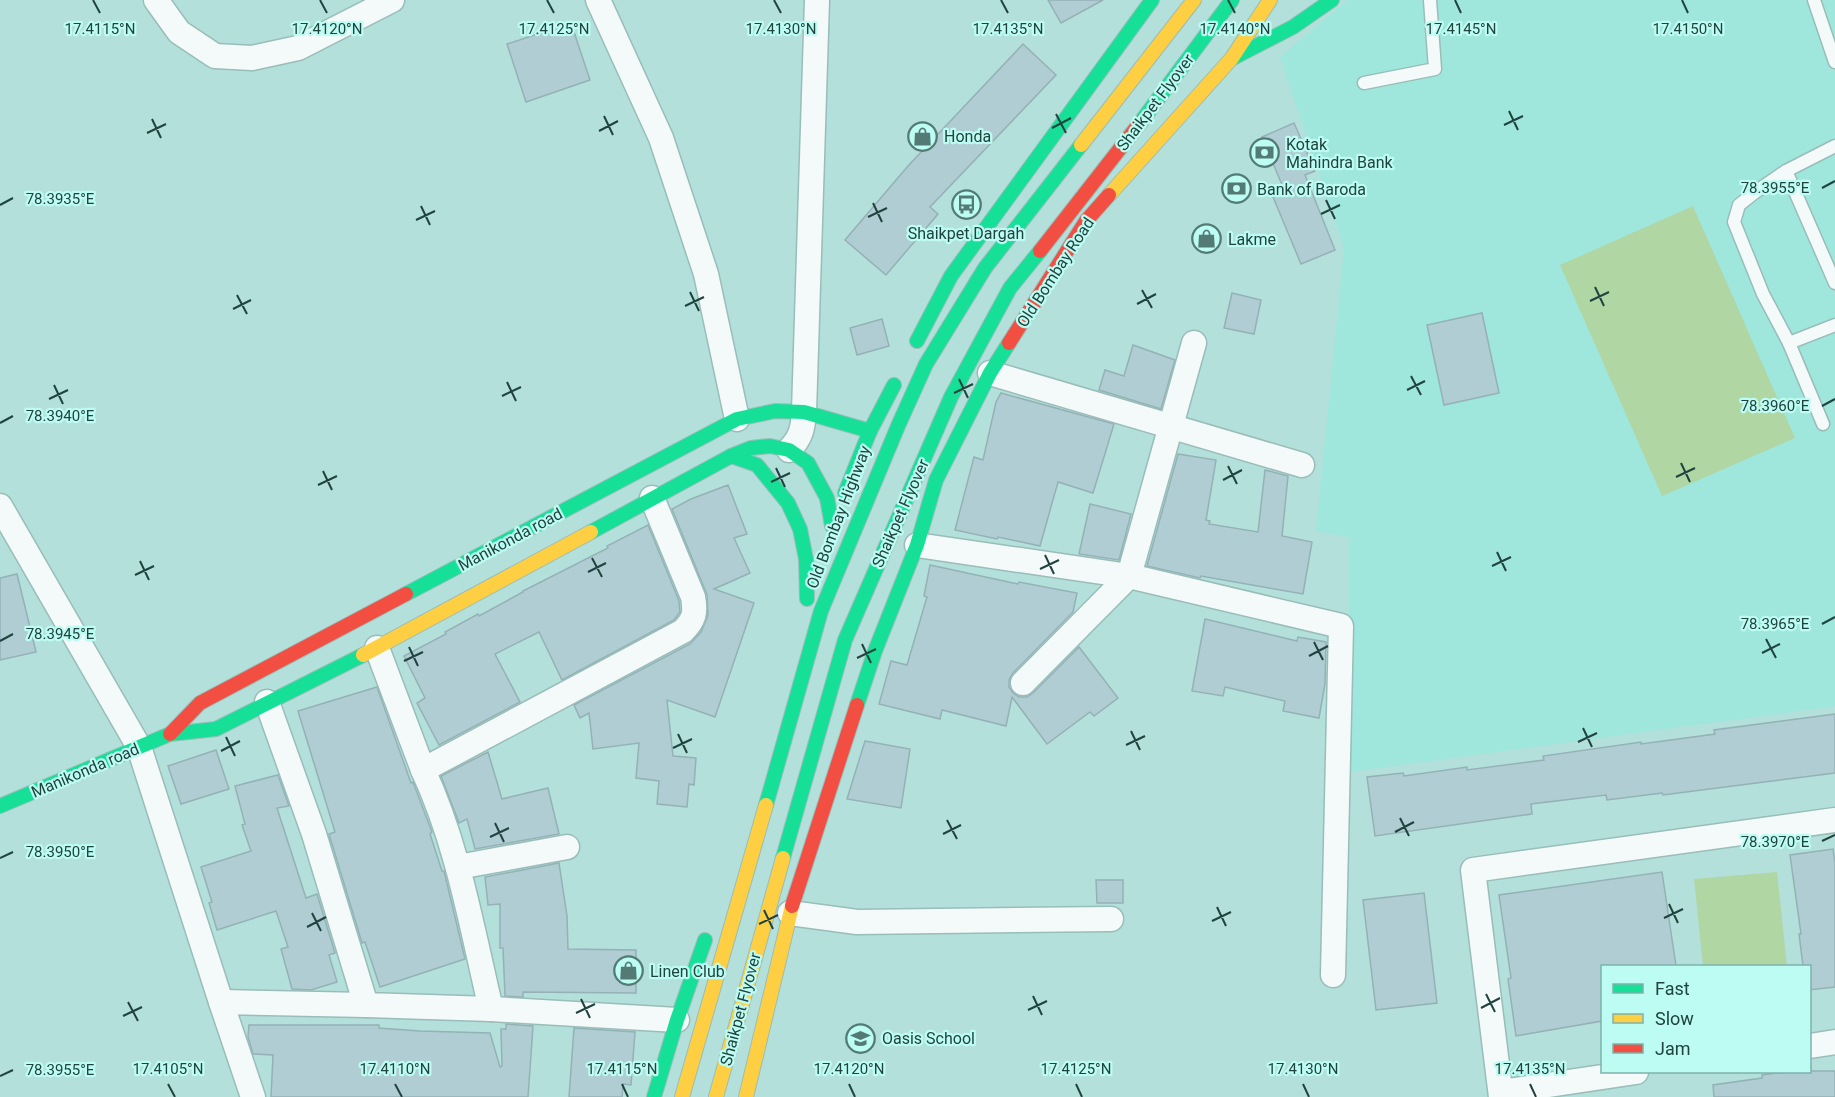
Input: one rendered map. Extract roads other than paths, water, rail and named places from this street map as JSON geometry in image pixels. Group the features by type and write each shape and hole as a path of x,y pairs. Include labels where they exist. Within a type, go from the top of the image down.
{"main road":[{"path":"910,354 951,276 1152,0"},
{"name":"Shaikpet Flyover","path":"682,1097 821,610 926,364 985,268 1194,0"},
{"name":"Shaikpet Flyover","path":"716,1097 845,640 951,397 1010,288 1151,109 1232,0"},
{"name":"Old Bombay Road","path":"917,545 936,480 990,373 1086,221 1232,58 1270,0"},
{"path":"1232,58 1293,27 1332,0"},
{"name":"Old Bombay Highway","path":"789,450 808,463 819,480 827,498 830,532 870,431 900,373"},
{"name":"Manikonda road","path":"170,734 200,703 737,419 775,411 804,412 870,431"},
{"name":"Manikonda road","path":"0,806 170,734 216,729 377,648 731,456 752,447 770,446 789,450"},
{"name":"Old Bombay Highway","path":"731,456 757,465 788,502 800,529 806,559 805,605 821,558"},
{"path":"746,1097 790,913 874,651 917,545"},
{"path":"654,1097 677,1020 709,931"}],"street":[{"path":"156,0 179,32 215,56 252,58 298,48 392,0"},
{"path":"598,0 661,138 703,263 737,419"},
{"path":"789,450 802,431 804,412 817,0"},
{"path":"1023,683 1129,576 1194,343"},
{"path":"990,373 1302,465"},
{"path":"423,770 683,631 691,622 695,615 693,597 652,498"},
{"path":"0,506 139,747 220,1002 253,1097"},
{"path":"917,545 1129,576 1341,626 1333,975"},
{"path":"377,648 423,770 433,790 458,867 491,1009"},
{"path":"267,702 314,834 366,1005"},
{"path":"1624,1073 1501,1094 1473,870 1835,820"},
{"path":"458,867 567,847"},
{"path":"790,913 857,922 1111,919"},
{"path":"220,1002 491,1009 677,1020"},
{"path":"1811,1046 1835,1042"}],"lane":[{"path":"1364,83 1435,69 1430,0"},
{"path":"1814,0 1835,62"},
{"path":"1823,424 1788,343 1763,294 1734,222 1739,205 1754,193 1786,171 1835,146"},
{"path":"1786,171 1835,283"},
{"path":"1788,343 1835,325"}],"place":[{"name":"Honda","path":"923,136"},
{"name":"Kotak Mahindra Bank","path":"1265,153"},
{"name":"Bank of Baroda","path":"1236,189"},
{"name":"Shaikpet Dargah","path":"966,205"},
{"name":"Lakme","path":"1207,239"},
{"name":"Linen Club","path":"629,971"},
{"name":"Oasis School","path":"861,1038"}]}
